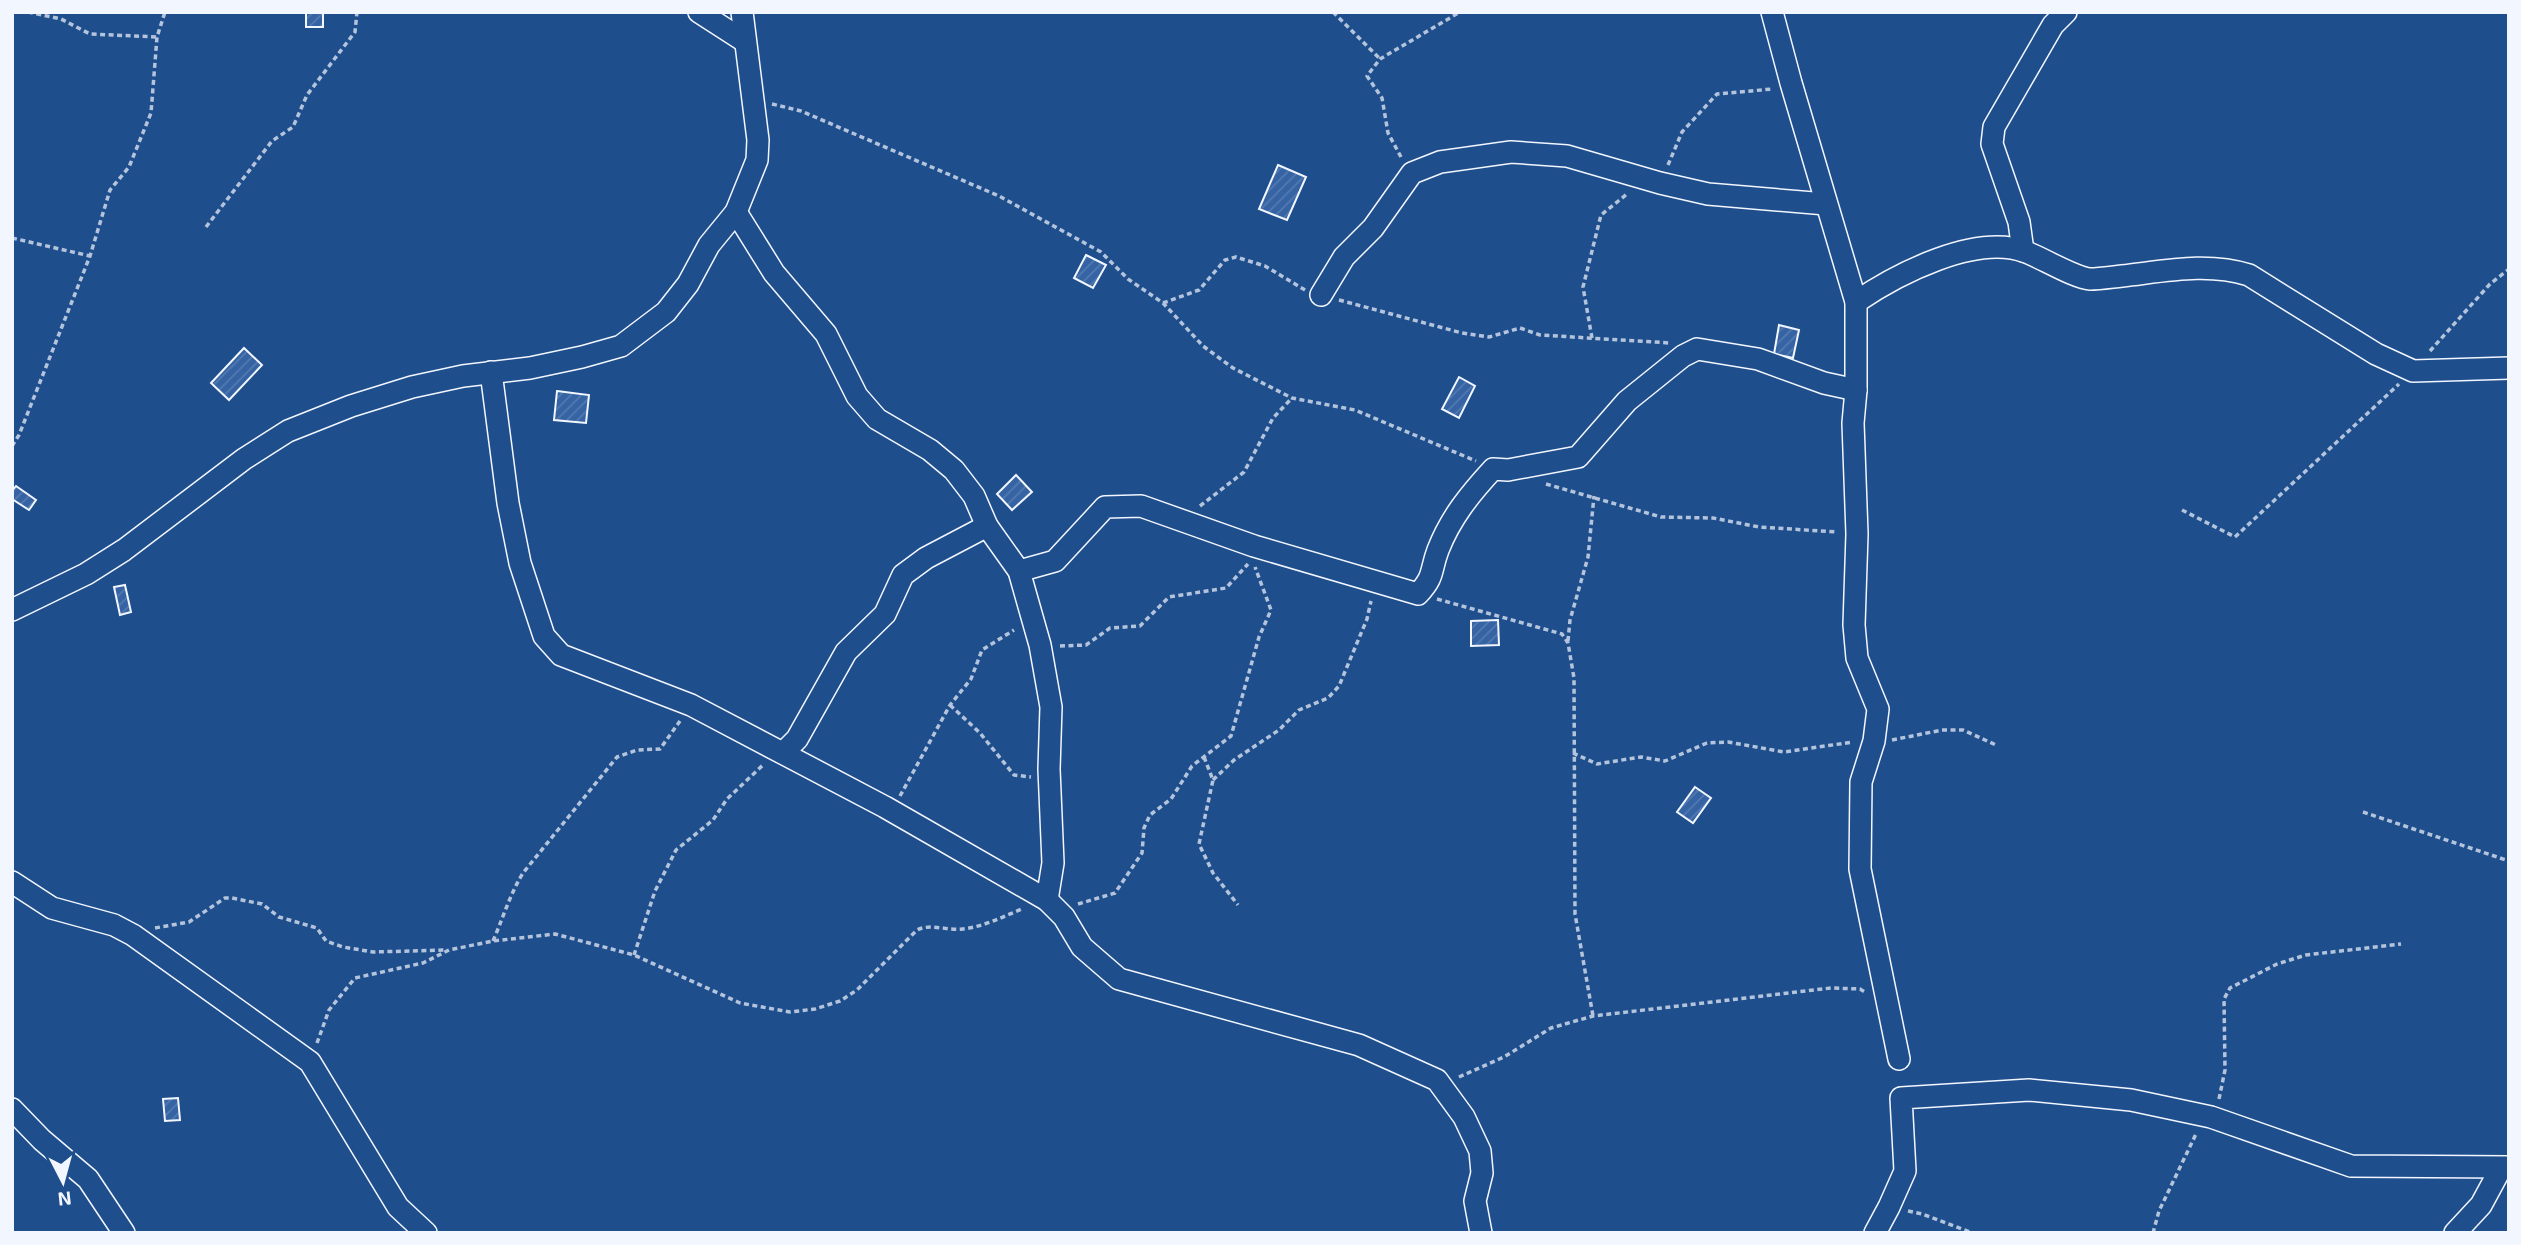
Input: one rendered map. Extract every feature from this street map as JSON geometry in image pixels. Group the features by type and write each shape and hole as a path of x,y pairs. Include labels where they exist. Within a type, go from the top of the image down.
{"street":[{"path":"699,12 744,41"},
{"path":"12,610 86,574 124,550 244,458 288,431 351,406 412,387 543,365 621,346 666,312 688,284 709,245 736,212 757,160 758,140 742,12"},
{"path":"1772,12 1856,302 1856,390 1853,423 1857,534 1854,625 1857,658 1878,709 1874,741 1861,782 1860,869 1899,1059"},
{"path":"2023,251 2019,222 1992,144 1994,127 2053,25 2066,12"},
{"path":"1321,295 1344,257 1373,228 1412,173 1440,162 1511,152 1567,156 1708,194 1826,204"},
{"path":"736,212 774,273 825,334 857,396 877,419 930,450 954,470 974,496 987,526 1019,571 1034,618 1051,707 1049,769 1053,863 1047,900"},
{"path":"1856,302 1877,288 1953,253 1991,248 2023,251 2088,279 2194,268 2226,268 2249,275 2376,355 2413,371 2509,368"},
{"path":"1019,571 1055,561 1105,507 1142,506 1178,521 1418,594 1429,582 1438,550 1462,503 1501,469 1578,457 1627,401 1683,356 1696,349 1758,359 1824,383 1856,390"},
{"path":"491,372 508,503 520,563 544,636 561,655 691,705 885,807 1047,900 1065,917 1082,947 1119,979 1360,1045 1437,1080 1464,1117 1480,1152 1482,1173 1475,1201 1481,1233"},
{"path":"780,751 797,739 846,652 885,614 903,575 926,558 987,526"},
{"path":"12,882 52,908 114,925 133,935 310,1062 398,1207 426,1233"},
{"path":"1874,1233 1905,1171 1901,1098 2029,1090 2131,1100 2211,1117 2351,1166 2505,1167"},
{"path":"12,1109 42,1140 88,1179 124,1233"},
{"path":"2455,1233 2481,1205 2505,1167"}],"path":[{"path":"28,12 61,19 90,34 157,37"},
{"path":"12,446 19,435 89,256 110,190 129,167 151,113 157,37 165,12"},
{"path":"206,227 272,141 293,127 307,95 355,32 357,12"},
{"path":"1333,12 1380,60"},
{"path":"1412,173 1397,153 1388,133 1381,99 1367,76 1380,60 1460,12"},
{"path":"1592,338 1583,287 1601,215 1653,181 1682,132 1717,94 1775,89 1791,83"},
{"path":"753,100 801,111 999,196 1101,252 1128,279 1163,303 1203,346 1233,368 1292,398 1355,410 1536,482 1594,496 1661,517 1713,518 1759,527 1857,534"},
{"path":"12,238 89,256"},
{"path":"1163,303 1199,290 1225,260 1236,257 1265,266 1300,289 1462,333 1489,337 1520,328 1540,335 1666,342 1696,349"},
{"path":"2182,510 2235,537 2413,371 2490,284 2509,269"},
{"path":"1178,521 1244,472 1273,418 1292,398"},
{"path":"1593,1016 1575,914 1574,678 1568,643 1570,620 1588,557 1594,496"},
{"path":"1040,645 1086,645 1110,628 1140,626 1169,597 1226,588 1253,560 1271,610 1258,636 1231,736 1192,766 1171,799 1150,816 1144,828 1142,853 1115,893 1082,901 1065,917"},
{"path":"1213,780 1234,760 1279,730 1299,710 1328,698 1339,687 1367,619 1374,582"},
{"path":"1418,594 1562,634 1568,643"},
{"path":"885,807 896,802 950,705 971,679 982,650 1034,618"},
{"path":"493,941 507,911 512,891 523,873 617,757 637,750 660,749 691,705"},
{"path":"950,705 980,733 1014,775 1028,779 1049,769"},
{"path":"1573,753 1597,764 1642,757 1665,761 1707,743 1728,742 1784,752 1838,743 1890,741 1942,730 1963,730 1996,745"},
{"path":"634,956 655,891 676,850 713,820 727,799 780,751"},
{"path":"1204,757 1213,780 1199,844 1213,873 1238,905"},
{"path":"2363,812 2509,861"},
{"path":"133,935 189,922 225,898 262,904 279,916 317,928 326,941 373,952 449,950 493,941 555,934 634,956 740,1003 790,1012 840,1002 924,926 960,930 985,924 1047,900"},
{"path":"2153,1233 2159,1211 2196,1135 2217,1107 2225,1070 2224,999 2230,988 2277,964 2306,955 2401,944"},
{"path":"310,1062 329,1010 355,978 423,963 449,950"},
{"path":"1437,1080 1462,1077 1504,1057 1551,1028 1593,1016 1831,988 1860,989 1876,997 1890,1009"},
{"path":"1889,1207 1922,1214 1973,1233"}],"building":[{"path":"306,12 323,12 323,27 306,27"},
{"path":"1278,165 1306,177 1287,220 1259,209"},
{"path":"1086,255 1106,265 1093,288 1074,278"},
{"path":"1779,325 1799,330 1793,358 1774,354"},
{"path":"244,348 262,365 229,400 211,383"},
{"path":"1459,377 1475,386 1459,418 1442,409"},
{"path":"557,391 589,395 586,423 554,420"},
{"path":"1016,475 1032,492 1012,510 997,494"},
{"path":"16,486 36,500 29,510 12,499 12,491"},
{"path":"125,585 131,612 120,615 114,587"},
{"path":"1498,620 1499,645 1471,646 1471,621"},
{"path":"1695,787 1711,798 1693,823 1677,812"},
{"path":"178,1098 180,1120 165,1121 163,1099"}]}
